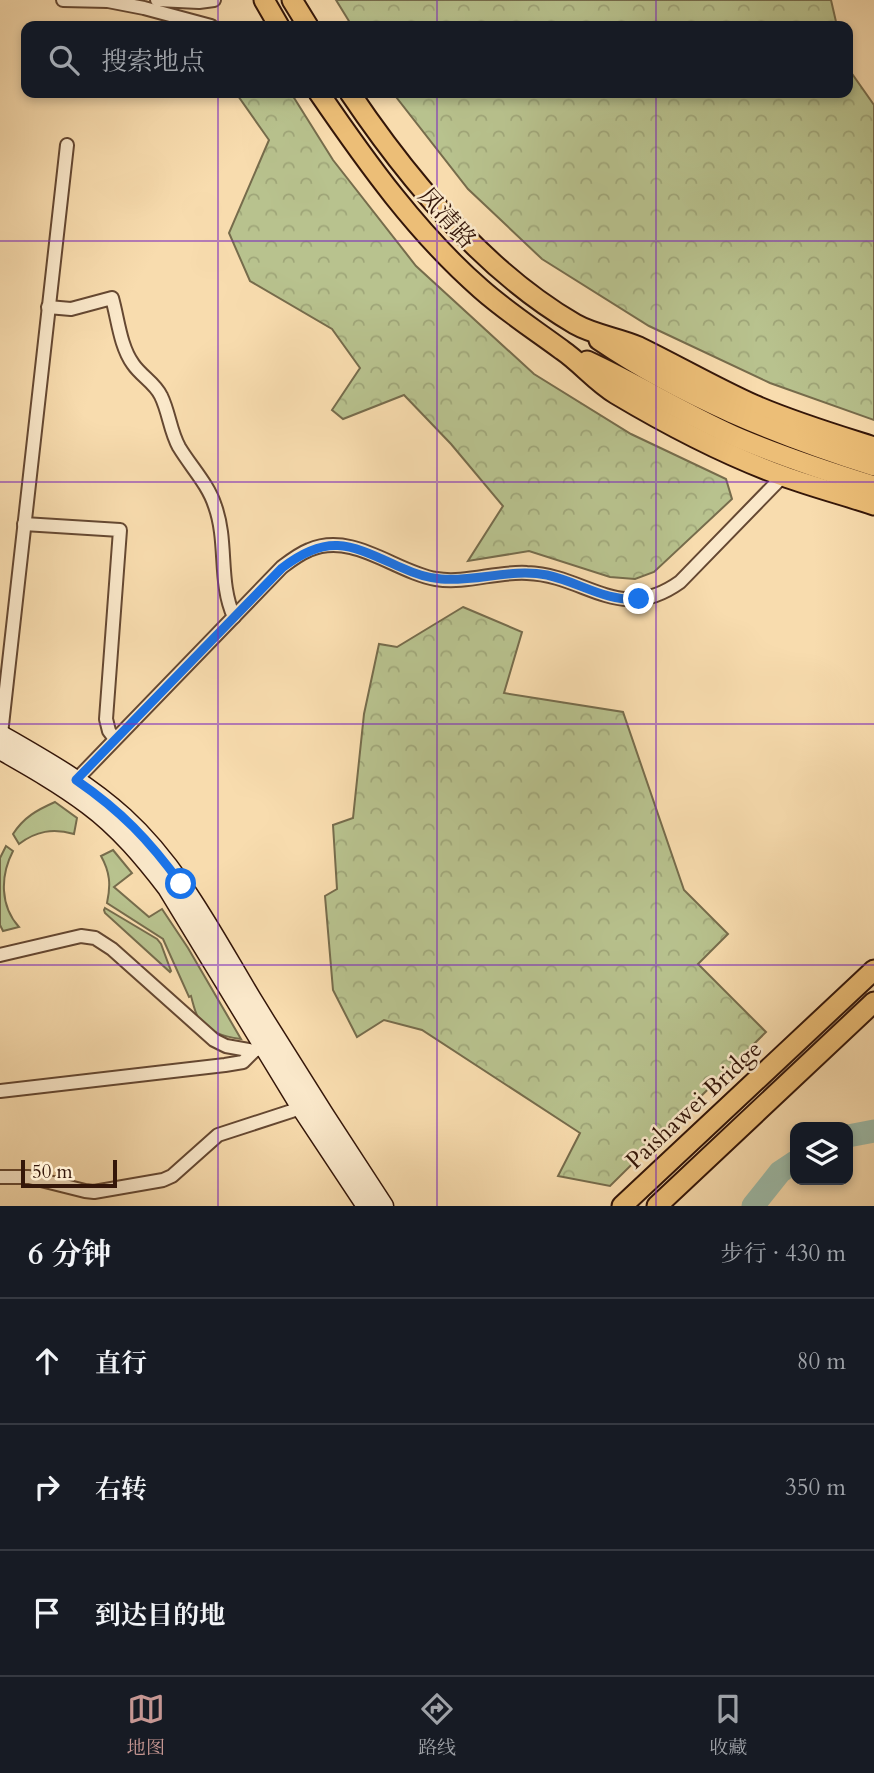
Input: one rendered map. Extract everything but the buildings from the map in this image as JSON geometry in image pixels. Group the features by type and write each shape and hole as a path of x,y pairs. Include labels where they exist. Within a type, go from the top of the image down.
{"main road":[{"path":"264,0 275,21"},
{"path":"292,0 305,21"},
{"name":"凤清路","path":"322,98 389,190 448,258 481,289 564,351 612,392 728,453 783,476 874,505"},
{"name":"凤清路","path":"354,98 435,204 465,236 523,287 629,360 739,417 860,468 874,486"},
{"name":"凤清路","path":"578,325 637,346 707,383 779,415 874,447"},
{"name":"凤清路","path":"564,351 775,453 860,468"},
{"name":"Paishawei Bridge","path":"622,1206 874,970"},
{"name":"Paishawei Bridge","path":"657,1206 874,1002"}],"street":[{"path":"63,0 113,1 192,21"},
{"path":"157,0 214,0"},
{"path":"67,145 0,734 102,798 146,839 181,884 309,1091 384,1206"},
{"path":"48,307 71,309 112,298 126,352 161,396 177,445 209,491 216,508 225,588 234,617"},
{"path":"76,780 282,568 310,549 335,545 358,549 422,576 439,579 536,573 559,578 617,599 650,597 680,582 783,476"},
{"path":"24,524 120,530 106,719 109,731 115,739"},
{"path":"0,750 45,776 112,825 167,888 259,1049 366,1206"},
{"path":"0,955 81,936 95,938 112,949 214,1041 226,1046 259,1049"},
{"path":"0,1091 225,1065 243,1062 259,1049"},
{"path":"0,1177 29,1177 94,1192 155,1182 172,1176 218,1135 301,1108"}],"green space":[{"path":"336,0 831,0 836,21 349,21"},
{"path":"853,75 874,105 874,420 770,383 649,326 542,259 468,189 397,98 853,98"},
{"path":"240,98 294,98 333,160 416,266 534,374 631,434 726,479 732,499 654,572 635,579 610,577 529,551 468,561 503,506 451,444 404,395 343,419 332,410 360,368 332,329 250,281 229,233 269,140"},
{"path":"463,607 522,632 504,693 623,712 684,890 728,934 698,964 766,1032 610,1186 558,1176 580,1133 422,1030 384,1020 357,1037 333,990 325,896 337,889 333,825 353,818 364,714 379,644 397,647"},
{"path":"55,802 77,818 74,834 45,832 19,844 13,834 17,828 31,815"},
{"path":"6,846 13,851 4,880 5,900 19,927 3,931 0,925 0,858"},
{"path":"113,850 132,873 114,887 149,917 162,909 241,1039 217,1033 203,1024 163,939 107,903 109,879 101,856"},
{"path":"105,908 157,939 171,971 105,913"}],"waterway":[{"path":"853,1135 874,1131"},
{"path":"753,1206 780,1172 790,1165"}],"route":[{"path":"181,884 125,817 76,780 282,568 295,558 310,549 335,545 358,549 422,576 454,580 536,573 559,578 617,599 639,599"}]}
